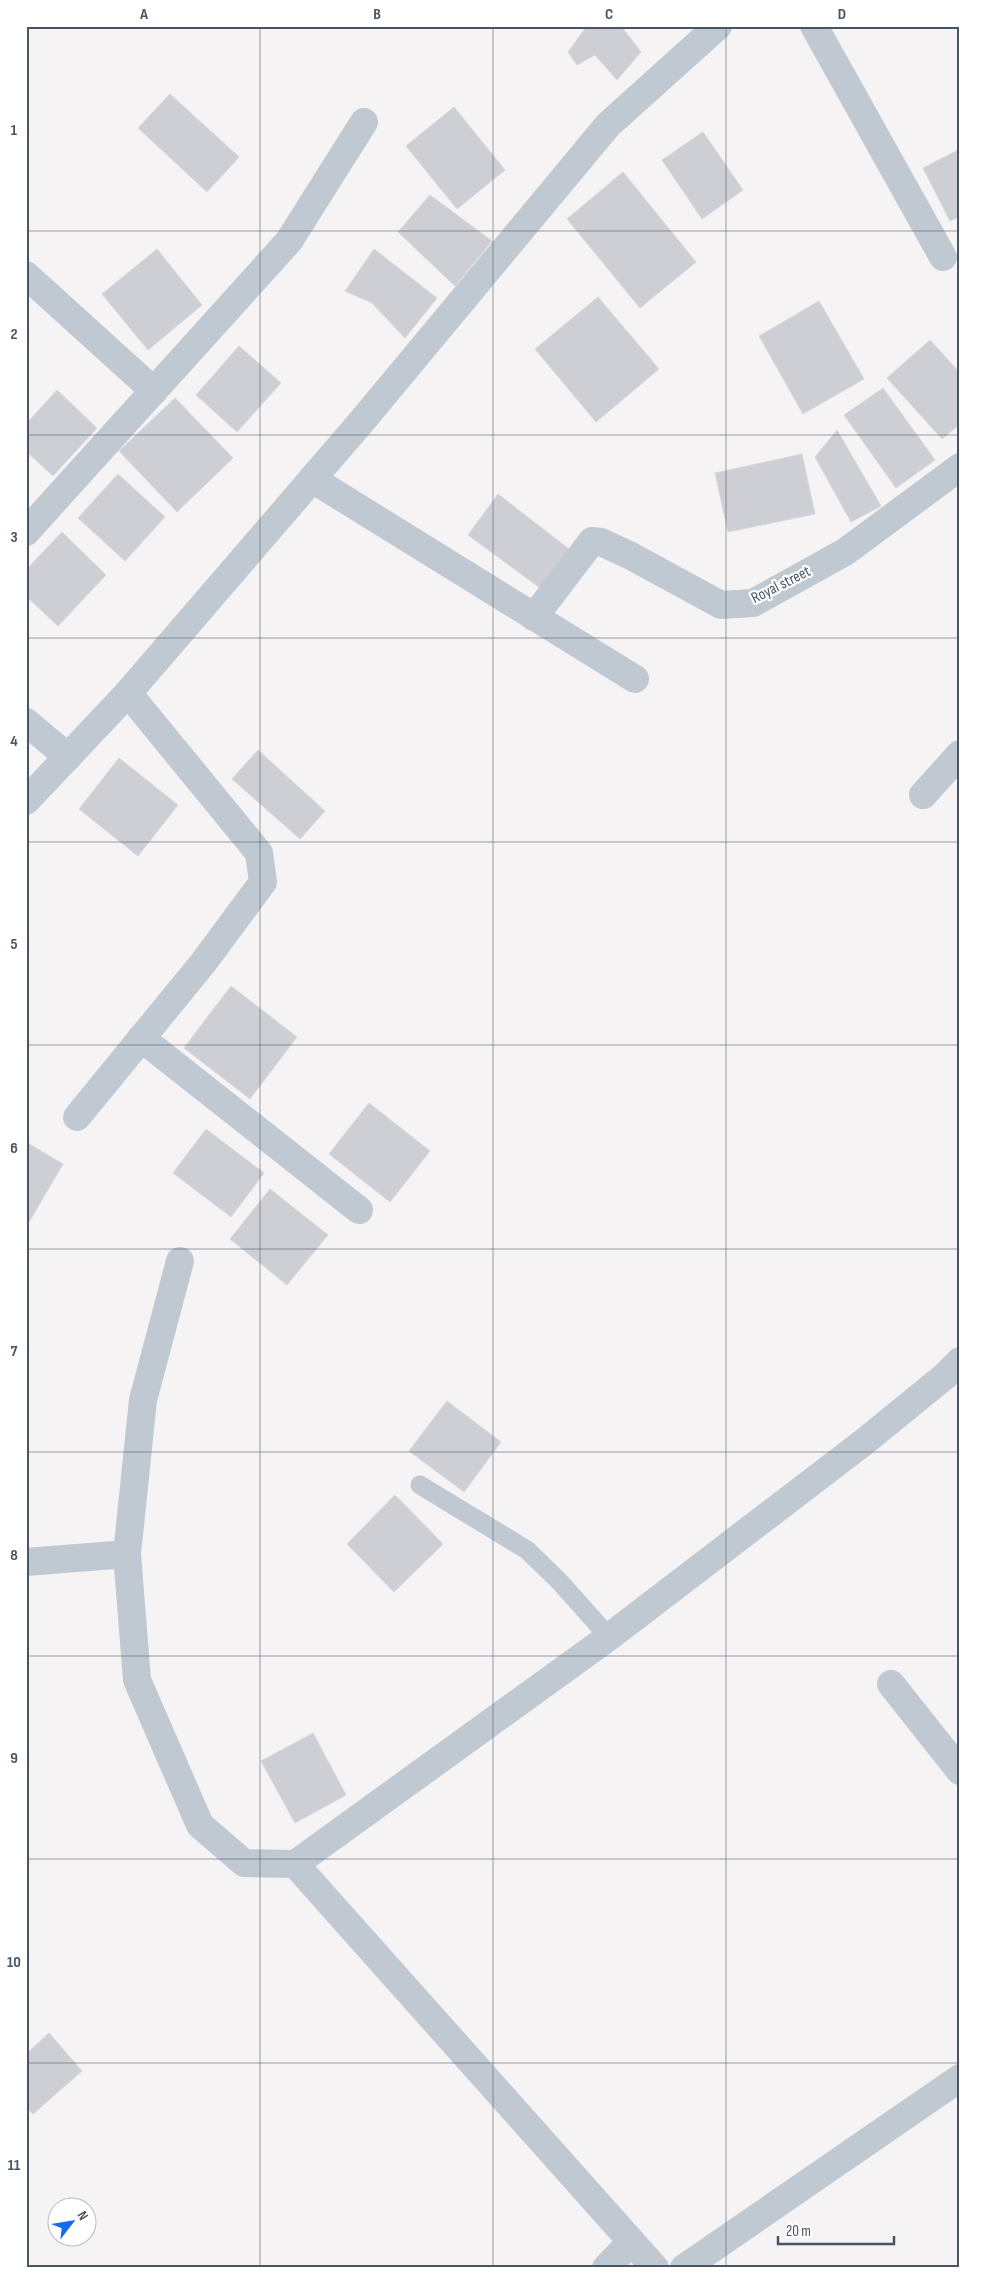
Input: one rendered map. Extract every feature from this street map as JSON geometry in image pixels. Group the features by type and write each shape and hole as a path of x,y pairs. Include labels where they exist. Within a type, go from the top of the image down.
{"street":[{"path":"26,801 128,693 312,479 608,125 718,26"},
{"path":"814,26 943,257"},
{"path":"26,532 289,242 364,122"},
{"path":"26,275 154,391"},
{"name":"Royal street","path":"534,617 592,541 601,542 631,556 721,605 753,603 845,552 960,467"},
{"path":"312,479 635,679"},
{"path":"77,1117 203,963 263,882 259,853 128,693"},
{"path":"26,722 68,757"},
{"path":"923,795 960,754"},
{"path":"141,1038 359,1210"},
{"path":"180,1261 143,1400 127,1554 137,1680 200,1824 244,1864 295,1864 608,1637 864,1442 945,1376 960,1361"},
{"path":"26,1562 127,1554"},
{"path":"891,1684 960,1771"},
{"path":"295,1864 655,2268"},
{"path":"684,2268 960,2078"},
{"path":"606,2268 631,2242"}],"lane":[{"path":"420,1485 527,1550 559,1581 608,1637"}],"building":[{"path":"587,26 621,26 641,52 617,80 595,55 577,65 568,52"},
{"path":"170,94 239,157 207,192 138,128"},
{"path":"454,107 505,170 457,209 406,146"},
{"path":"703,132 743,190 702,219 662,160"},
{"path":"960,149 960,216 950,221 923,168"},
{"path":"623,172 696,262 640,308 567,219"},
{"path":"430,195 492,241 455,286 398,232"},
{"path":"157,249 202,305 148,350 102,294"},
{"path":"374,249 437,298 405,338 372,303 345,291"},
{"path":"598,297 659,369 596,422 535,349"},
{"path":"819,301 864,379 803,414 759,336"},
{"path":"930,340 960,373 960,424 942,439 887,378"},
{"path":"239,346 281,383 237,432 196,395"},
{"path":"883,388 935,460 896,488 844,415"},
{"path":"57,390 97,428 53,476 26,451 26,424"},
{"path":"175,398 233,458 177,512 119,451"},
{"path":"837,430 881,506 851,522 815,457"},
{"path":"802,454 815,514 728,532 715,473"},
{"path":"118,474 165,517 125,561 78,518"},
{"path":"498,494 569,549 540,588 468,535"},
{"path":"62,532 106,575 58,626 26,596 26,570"},
{"path":"258,750 325,811 300,839 232,779"},
{"path":"119,758 178,805 138,856 79,809"},
{"path":"231,986 297,1037 250,1099 184,1048"},
{"path":"369,1103 430,1151 390,1202 329,1154"},
{"path":"206,1129 264,1173 231,1217 173,1173"},
{"path":"26,1142 63,1164 26,1227"},
{"path":"270,1189 328,1235 287,1285 230,1239"},
{"path":"447,1401 501,1442 464,1492 409,1451"},
{"path":"395,1495 443,1544 394,1592 347,1544"},
{"path":"313,1733 346,1795 295,1823 261,1761"},
{"path":"49,2033 82,2071 33,2114 26,2107 26,2054"}]}
